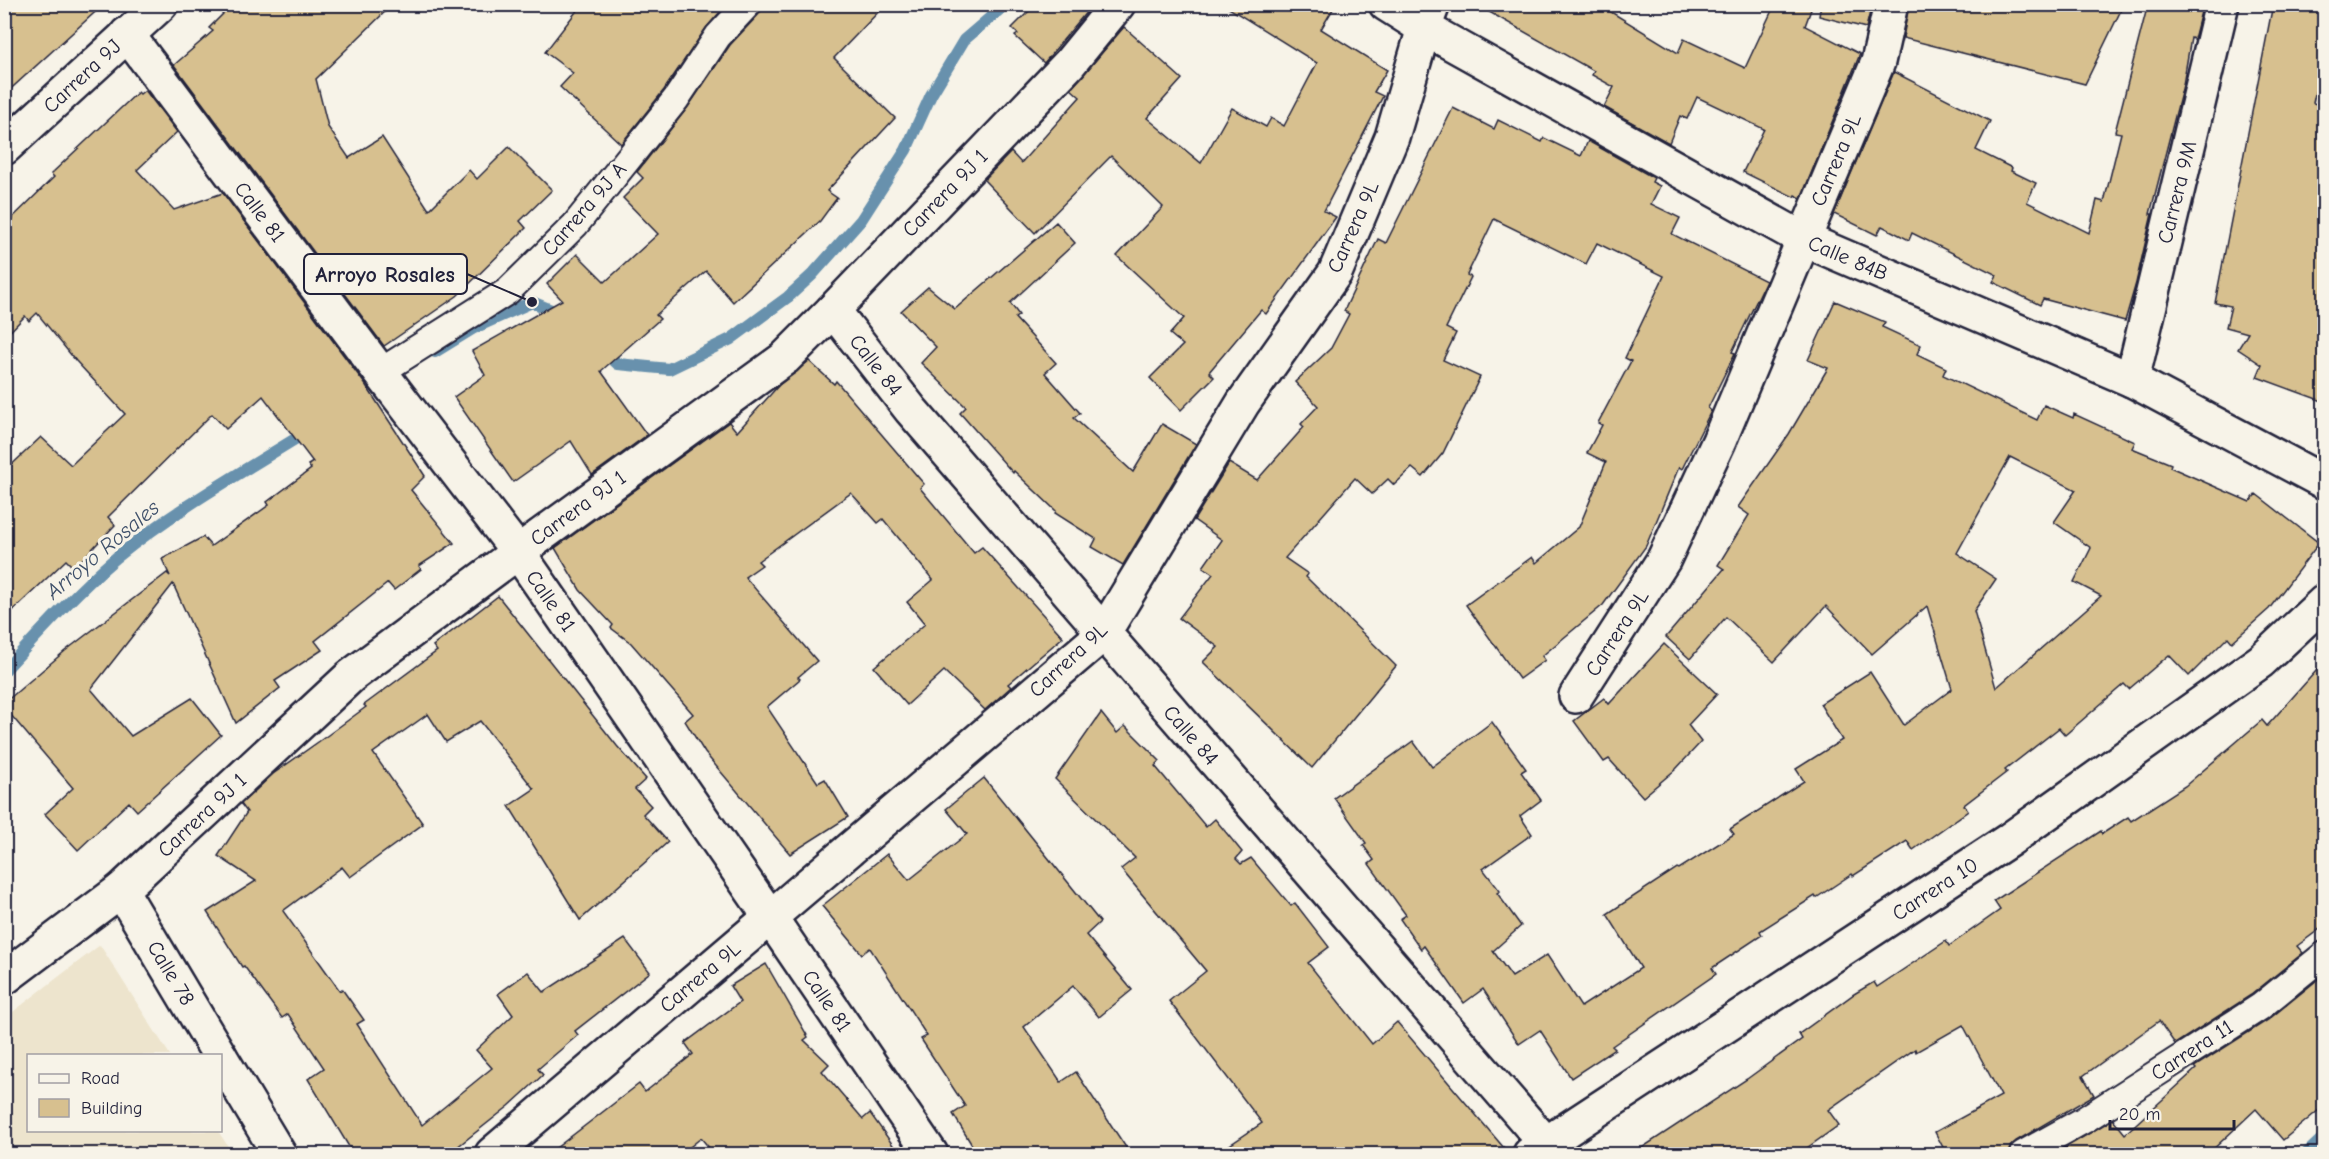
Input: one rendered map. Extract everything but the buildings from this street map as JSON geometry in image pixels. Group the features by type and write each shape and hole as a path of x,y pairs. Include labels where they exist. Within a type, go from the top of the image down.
{"street":[{"name":"Carrera 9J","path":"4,148 161,4"},
{"name":"Carrera 9J 1","path":"4,978 121,890 351,676 785,358 1069,64 1118,4"},
{"name":"Calle 84B","path":"1386,4 1428,16 1803,239 2132,380 2325,482"},
{"name":"Carrera 9L","path":"1576,696 1664,559 1719,441 1878,62 1890,4"},
{"name":"Carrera 9M","path":"2132,380 2222,4"},
{"name":"Carrera 9L","path":"492,1155 1103,634 1243,403 1335,273 1392,137 1428,16"},
{"name":"Calle 81","path":"128,34 385,379 518,552 931,1155"},
{"name":"Calle 84","path":"833,310 910,410 1544,1151"},
{"name":"Carrera 10","path":"1544,1151 2009,840 2261,661 2325,602"},
{"name":"Calle 78","path":"121,890 219,1054"},
{"name":"Calle 78","path":"222,1059 279,1155"}],"lane":[{"name":"Carrera 9J A","path":"385,379 508,291 567,233 676,99 718,36 748,4"},
{"name":"Carrera 11","path":"2023,1155 2084,1120 2260,1007 2325,955"}],"shaded area":[{"path":"100,945 169,1054 27,1054 27,1132 219,1132 233,1154 5,1154 5,1018"}],"waterway":[{"name":"Arroyo Rosales","path":"602,349 618,364 669,369 731,339 788,297 812,275 861,220 906,150 931,95 964,40 1006,4"},
{"name":"Arroyo Rosales","path":"435,352 474,328 532,302 561,314"},
{"name":"Arroyo Rosales","path":"4,671 73,598 117,557 186,507 308,431"},
{"path":"2306,1154 2324,1137"}],"place":[{"name":"Arroyo Rosales","path":"532,302"}]}
